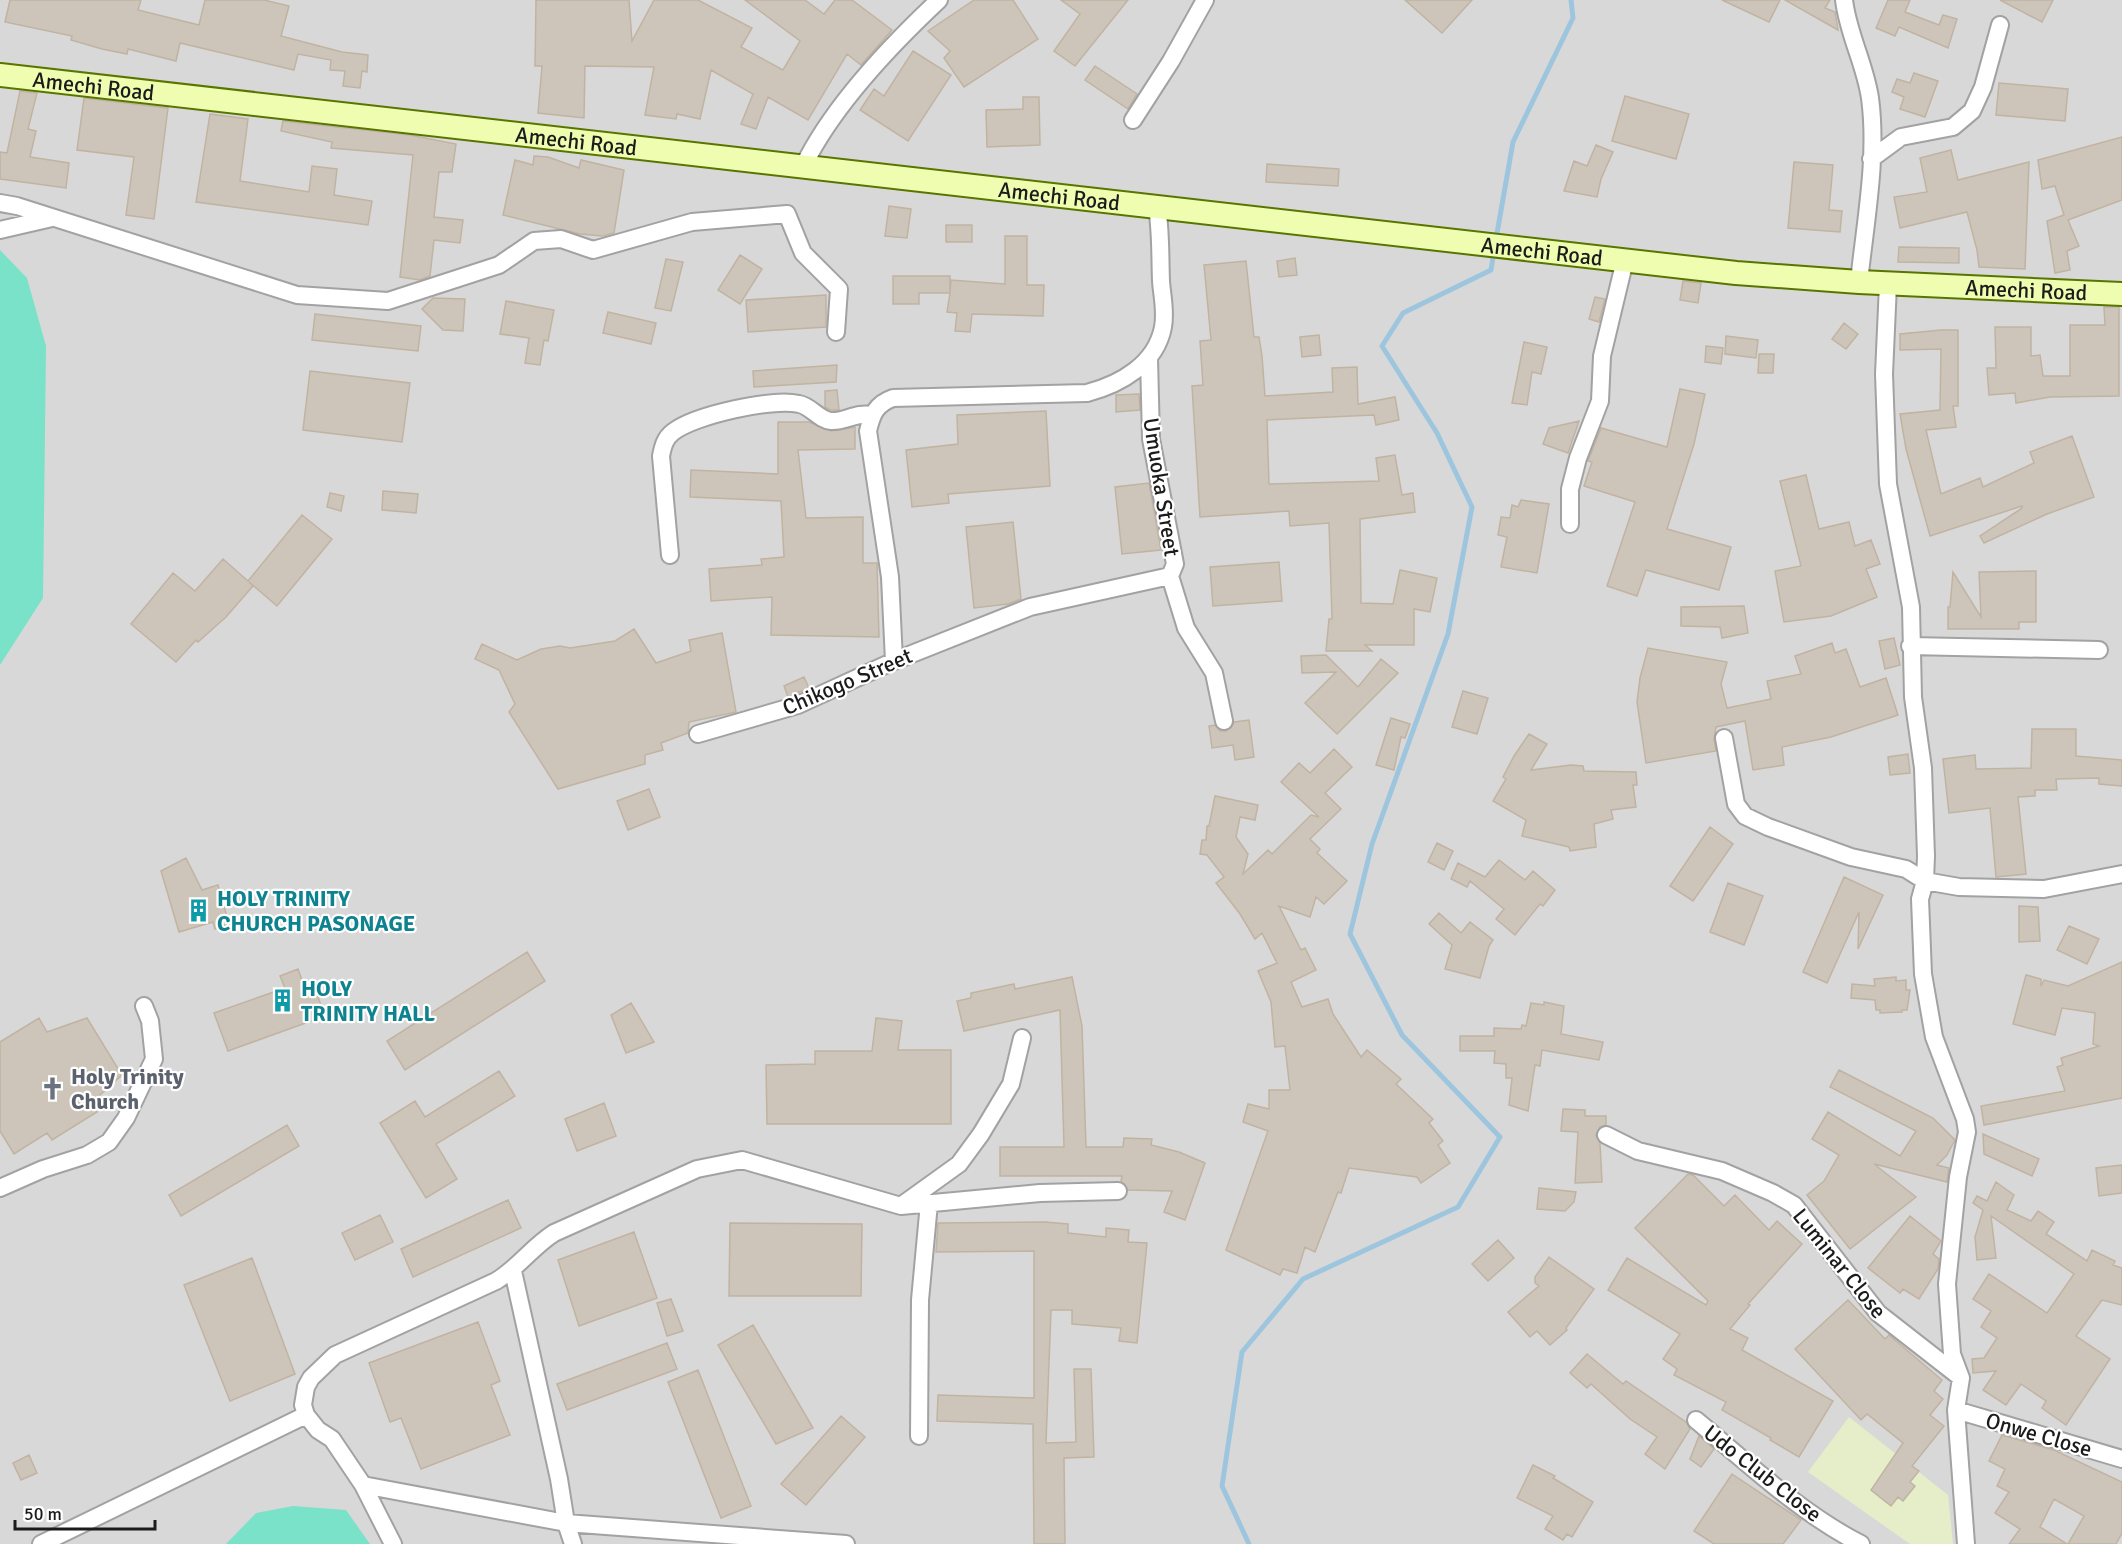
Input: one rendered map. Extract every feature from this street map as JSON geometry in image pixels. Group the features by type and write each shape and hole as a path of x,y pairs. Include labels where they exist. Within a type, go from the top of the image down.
{"main road":[{"name":"Amechi Road","path":"0,75 1736,273 1888,284 2122,294"}],"street":[{"path":"804,165 819,135 898,38 939,0"},
{"path":"1133,120 1171,61 1205,0"},
{"path":"1844,0 1852,42 1863,69 1870,100 1871,159 1859,282"},
{"path":"1871,159 1901,137 1953,127 1972,111 1983,87 2000,24"},
{"path":"0,203 297,295 388,301 499,265 534,241 561,239 593,250 692,222 787,214 803,253 839,289 836,332"},
{"path":"894,661 890,577 868,432 872,416 883,402 893,398 1087,393 1126,378 1149,358 1160,338 1164,314 1161,277 1162,246 1157,207"},
{"path":"0,230 53,218"},
{"path":"1570,524 1570,489 1578,458 1600,401 1602,356 1625,260"},
{"path":"1888,284 1884,374 1888,484 1911,607 1910,646 1913,697 1923,768 1925,881 1920,899 1923,975 1934,1037 1965,1119 1967,1132 1958,1177 1947,1284 1952,1354 1961,1378 1956,1410 1966,1544"},
{"name":"Umuoka Street","path":"994,622 1030,607 1170,576 1175,564 1151,439 1149,358"},
{"path":"670,555 662,456 663,446 674,431 702,419 771,402 802,404 827,421 835,421 856,414 872,416"},
{"path":"1170,576 1186,628 1214,673 1224,721"},
{"name":"Chikogo Street","path":"698,734 798,705 894,661 994,622"},
{"path":"1910,646 2099,650"},
{"path":"1724,738 1736,804 1745,816 1768,827 1851,857 1913,871 1925,881 1959,887 2044,889 2122,874"},
{"path":"0,1188 43,1169 95,1152 109,1142 126,1118 154,1059 150,1021 144,1006"},
{"path":"901,1206 959,1164 981,1134 1011,1084 1022,1038"},
{"name":"Luminar Close","path":"1606,1135 1638,1151 1702,1165 1784,1198 1794,1205 1878,1313 1961,1378"},
{"path":"393,1544 363,1485 332,1439 318,1430 306,1415 303,1405 306,1387 311,1378 334,1355 513,1271 540,1242 554,1233 709,1165 742,1160 901,1206 1040,1193 1118,1191"},
{"path":"919,1436 920,1300 929,1203"},
{"path":"513,1271 559,1479 566,1523 573,1544"},
{"name":"Onwe Close","path":"1956,1410 2122,1459"},
{"path":"41,1544 306,1415"},
{"name":"Udo Club Close","path":"1696,1420 1788,1497 1832,1528 1862,1544"},
{"path":"363,1485 566,1523 846,1544"}],"shaded area":[{"path":"0,0 2122,0 2122,1544 0,1544"}],"green space":[{"path":"0,250 27,278 46,346 43,598 0,665"},
{"path":"1849,1417 1948,1495 1953,1544 1910,1544 1808,1472"},
{"path":"293,1506 346,1510 370,1544 226,1544 256,1513"}],"building":[{"path":"10,0 141,0 138,10 199,25 205,0 264,0 289,6 281,36 342,52 368,55 367,72 362,71 360,88 343,86 345,71 330,70 331,60 298,54 294,70 180,43 176,61 128,49 127,54 102,49 71,40 72,36 5,22"},
{"path":"536,0 629,0 632,41 654,0 698,0 752,28 741,47 783,70 800,41 745,0 805,0 824,14 835,0 852,0 892,30 861,65 847,54 808,120 768,97 756,129 741,124 753,94 711,70 700,119 677,114 676,119 645,115 654,67 585,66 584,118 538,113 542,66 535,66"},
{"path":"974,0 1013,0 1038,39 964,87 944,58 950,51 928,31"},
{"path":"1061,0 1128,0 1075,66 1054,51 1080,14"},
{"path":"1405,0 1472,0 1442,33"},
{"path":"1722,0 1780,0 1769,22"},
{"path":"1785,0 1830,0 1825,8 1835,12 1838,30"},
{"path":"1888,0 1910,0 1905,12 1939,25 1943,15 1957,19 1948,48 1899,27 1895,36 1876,28"},
{"path":"2000,0 2053,0 2042,22"},
{"path":"913,51 951,75 908,141 860,110 874,89 884,96"},
{"path":"1095,66 1137,94 1128,109 1085,80"},
{"path":"1914,73 1938,81 1925,117 1900,109 1904,97 1892,92 1897,79 1910,83"},
{"path":"1999,83 2068,89 2065,121 1996,115"},
{"path":"20,91 37,93 28,129 36,131 30,157 69,163 66,188 0,179 0,152 7,153"},
{"path":"1625,96 1689,114 1676,159 1612,141"},
{"path":"1023,97 1039,97 1040,145 987,147 986,110 1023,109"},
{"path":"84,98 168,108 154,219 126,215 134,157 77,150"},
{"path":"210,114 248,119 240,181 309,192 312,166 337,169 334,195 372,201 368,225 196,202"},
{"path":"283,121 410,135 456,144 452,172 439,172 434,217 463,220 460,243 434,240 430,276 420,280 400,277 413,155 331,148 332,142 281,131"},
{"path":"2122,137 2122,200 2068,220 2079,246 2067,251 2070,270 2055,273 2047,221 2064,215 2055,186 2042,189 2038,160"},
{"path":"1596,145 1613,152 1601,179 1597,197 1564,191 1574,161 1587,166"},
{"path":"1951,150 1958,180 2029,162 2025,269 1979,267 1967,212 1900,228 1894,197 1927,192 1920,158"},
{"path":"534,156 548,157 579,168 581,160 624,170 614,233 603,236 580,234 503,215 515,160 533,165"},
{"path":"1794,162 1833,165 1829,210 1842,211 1840,232 1788,228"},
{"path":"1267,164 1339,169 1338,186 1266,182"},
{"path":"889,206 911,209 907,238 885,236"},
{"path":"946,225 972,225 972,242 946,242"},
{"path":"1005,236 1027,236 1027,285 1044,285 1043,316 972,314 970,332 955,331 957,313 947,312 950,293 919,293 919,304 893,304 893,276 950,276 950,292 951,280 1005,284"},
{"path":"1899,247 1959,248 1959,263 1898,262"},
{"path":"740,255 762,269 740,304 718,290"},
{"path":"1295,258 1297,275 1279,277 1277,261"},
{"path":"666,259 683,262 671,311 655,308"},
{"path":"1246,261 1254,337 1259,337 1265,396 1333,392 1332,368 1357,367 1358,404 1395,397 1399,420 1376,425 1374,415 1267,420 1269,484 1379,481 1376,458 1395,455 1402,495 1413,493 1415,512 1360,519 1361,603 1393,604 1400,570 1437,578 1430,612 1414,609 1414,645 1365,645 1372,651 1326,651 1329,619 1332,619 1329,523 1290,526 1289,511 1200,517 1192,386 1203,385 1200,341 1211,340 1204,265"},
{"path":"1683,281 1701,283 1698,303 1680,300"},
{"path":"826,295 826,327 748,332 746,300"},
{"path":"1595,297 1605,299 1599,322 1589,319"},
{"path":"433,298 465,299 463,331 443,330 422,309"},
{"path":"506,301 554,310 548,341 544,340 540,365 525,363 529,338 500,334"},
{"path":"2104,307 2119,307 2119,396 2050,397 2016,403 2015,393 1989,395 1987,368 1996,368 1995,327 2031,327 2031,356 2040,355 2043,376 2070,376 2070,325 2105,325"},
{"path":"608,312 656,323 651,344 603,333"},
{"path":"315,314 421,326 418,351 312,340"},
{"path":"1844,323 1858,334 1846,349 1832,339"},
{"path":"1958,330 1958,406 1953,406 1956,427 1926,430 1941,494 1980,478 1983,487 2034,463 2030,452 2072,436 2094,497 2047,514 1984,543 1980,536 2022,506 1930,536 1906,449 1900,414 1940,410 1941,349 1900,350 1900,334"},
{"path":"1319,335 1321,355 1302,357 1300,337"},
{"path":"1726,336 1758,340 1756,358 1725,354"},
{"path":"1524,342 1547,347 1541,374 1532,372 1527,405 1512,403"},
{"path":"1706,346 1723,348 1721,364 1705,362"},
{"path":"1759,354 1774,354 1773,373 1758,373"},
{"path":"837,365 836,382 754,387 753,371"},
{"path":"310,371 410,383 402,442 303,430"},
{"path":"1680,389 1705,394 1694,444 1667,529 1731,547 1719,590 1646,570 1637,596 1607,586 1635,502 1584,486 1592,462 1588,461 1601,428 1667,447"},
{"path":"837,390 839,410 830,410 825,407 825,391"},
{"path":"1139,394 1140,410 1116,412 1116,395"},
{"path":"1046,411 1050,486 948,494 949,503 912,507 906,450 958,444 957,415"},
{"path":"1579,421 1568,453 1543,444 1549,428"},
{"path":"778,422 809,422 831,431 855,427 855,449 798,450 806,518 863,517 863,563 877,563 879,637 771,635 772,597 711,601 709,569 762,565 761,559 784,557 781,501 690,497 691,470 778,474"},
{"path":"1806,475 1819,529 1849,522 1855,546 1871,540 1880,564 1866,569 1877,597 1831,616 1784,622 1775,571 1801,566 1780,481"},
{"path":"1149,483 1161,550 1122,554 1115,487"},
{"path":"383,491 418,494 416,513 382,510"},
{"path":"330,493 344,496 341,511 327,507"},
{"path":"1521,500 1549,504 1537,573 1501,567 1507,537 1498,535 1501,517 1510,518 1512,505 1518,507"},
{"path":"302,515 332,539 277,606 249,582 253,586 226,617 198,642 196,640 176,662 131,624 173,573 195,591 223,559 248,581"},
{"path":"1013,522 1021,599 1008,604 974,608 966,527"},
{"path":"1279,562 1282,601 1213,606 1210,567"},
{"path":"2036,571 2036,622 2019,622 2019,629 1948,629 1948,607 1950,607 1953,572 1981,617 1979,572"},
{"path":"1744,606 1748,633 1722,638 1720,627 1681,626 1681,607"},
{"path":"634,629 656,663 691,651 689,640 722,633 736,712 689,722 688,733 661,743 663,750 645,755 645,764 558,789 509,712 515,704 499,670 475,659 482,644 517,660 541,649 560,646 570,648 615,641"},
{"path":"1894,638 1900,665 1885,669 1879,641"},
{"path":"1832,643 1835,653 1846,649 1860,687 1886,678 1898,715 1831,737 1782,747 1784,765 1753,770 1745,721 1716,727 1714,739 1716,751 1646,763 1637,702 1640,678 1648,648 1727,662 1721,684 1727,708 1771,699 1767,681 1801,674 1795,656"},
{"path":"1326,655 1358,687 1381,659 1398,673 1337,734 1305,703 1336,672 1302,673 1301,656"},
{"path":"804,677 809,688 788,697 784,686"},
{"path":"1463,691 1488,698 1477,734 1452,727"},
{"path":"1391,718 1410,724 1405,738 1401,737 1394,770 1376,765"},
{"path":"1249,720 1254,757 1235,760 1233,745 1212,748 1209,726 1215,725 1220,731 1226,731 1234,722"},
{"path":"2032,729 2076,729 2076,756 2122,760 2122,786 2099,784 2099,778 2056,779 2057,790 2035,790 2035,796 2018,797 2026,874 1996,877 1990,808 1949,813 1943,759 1975,755 1976,769 2031,768"},
{"path":"1529,734 1547,744 1531,770 1571,765 1583,766 1584,771 1636,772 1637,785 1633,785 1636,807 1611,810 1613,819 1594,824 1596,847 1570,851 1569,847 1522,836 1526,820 1493,801 1506,779 1503,777 1514,756"},
{"path":"1334,749 1352,767 1325,793 1341,809 1310,839 1320,849 1317,853 1347,881 1324,904 1316,897 1310,917 1279,906 1301,950 1305,948 1316,970 1291,982 1302,1007 1328,999 1333,1014 1361,1057 1367,1050 1401,1079 1396,1084 1433,1119 1429,1123 1443,1141 1438,1145 1450,1163 1421,1183 1417,1177 1349,1168 1341,1193 1338,1192 1315,1252 1305,1247 1297,1273 1283,1269 1280,1275 1226,1250 1268,1131 1243,1122 1248,1104 1269,1109 1269,1090 1290,1090 1285,1046 1275,1047 1271,1002 1258,971 1277,963 1262,933 1255,939 1240,914 1216,883 1224,877 1207,855 1200,854 1202,840 1206,840 1207,826 1209,826 1215,796 1258,805 1255,820 1240,817 1236,837 1248,854 1243,874 1268,850 1272,854 1311,815 1319,817 1281,782 1299,763 1310,773"},
{"path":"1908,754 1910,773 1890,775 1888,757"},
{"path":"649,789 660,817 628,830 617,801"},
{"path":"1710,827 1733,844 1693,901 1670,886"},
{"path":"1437,843 1453,851 1444,870 1428,862"},
{"name":"HOLY TRINITY CHURCH PASONAGE","path":"186,858 202,890 218,885 229,924 215,929 213,922 179,932 161,871"},
{"path":"1499,860 1525,880 1533,871 1555,890 1543,906 1540,904 1515,935 1496,919 1504,909 1470,881 1467,887 1451,879 1458,863 1485,877"},
{"path":"1844,877 1883,895 1858,949 1859,912 1827,983 1803,972"},
{"path":"1728,883 1763,896 1744,945 1710,932"},
{"path":"2019,906 2038,907 2040,941 2019,942"},
{"path":"1439,913 1461,933 1470,922 1493,940 1489,946 1480,978 1445,969 1452,945 1429,924"},
{"path":"2069,926 2099,939 2087,964 2057,950"},
{"path":"527,952 545,981 405,1070 387,1041"},
{"path":"2122,962 2122,1098 1984,1125 1981,1106 2065,1091 2057,1067 2063,1065 2061,1058 2099,1046 2093,1044 2095,1013 2062,1008 2055,1035 2013,1024 2026,975 2041,979 2041,986 2044,980 2068,986"},
{"name":"HOLY TRINITY HALL","path":"298,969 305,989 314,986 325,1016 228,1051 214,1013 285,988 280,976"},
{"path":"1072,977 1082,1026 1086,1147 1123,1147 1124,1138 1152,1139 1151,1145 1179,1152 1205,1163 1185,1220 1164,1212 1172,1191 1128,1190 1121,1181 1122,1176 1000,1176 1000,1147 1064,1147 1060,1010 964,1031 957,1001 971,998 971,993 1014,984 1015,989"},
{"path":"1896,977 1896,981 1906,980 1906,990 1910,990 1907,1010 1880,1013 1880,1010 1876,1010 1875,1000 1851,998 1852,984 1875,986 1874,979"},
{"path":"1544,1002 1564,1006 1561,1034 1603,1042 1599,1060 1542,1050 1540,1066 1535,1065 1528,1111 1509,1105 1512,1078 1506,1078 1506,1064 1494,1063 1495,1051 1460,1051 1460,1036 1494,1036 1494,1028 1521,1029 1522,1025 1526,1026 1531,1003 1544,1005"},
{"path":"631,1003 654,1042 626,1053 611,1015"},
{"name":"Holy Trinity Church","path":"39,1018 47,1032 87,1018 122,1075 91,1103 97,1112 52,1140 47,1133 14,1154 0,1131 0,1042"},
{"path":"876,1018 902,1021 898,1050 951,1050 951,1124 767,1124 766,1065 815,1064 815,1051 872,1051"},
{"path":"1839,1070 1933,1118 1955,1140 1947,1155 1937,1165 1949,1168 1947,1182 1874,1164 1916,1197 1850,1249 1807,1195 1824,1181 1839,1155 1812,1139 1828,1112 1900,1156 1916,1131 1830,1087"},
{"path":"499,1071 515,1096 436,1144 457,1179 426,1198 380,1123 415,1101 425,1117"},
{"path":"604,1103 616,1136 577,1151 565,1119"},
{"path":"1563,1109 1585,1110 1585,1116 1606,1116 1606,1125 1600,1127 1596,1135 1600,1143 1602,1182 1575,1183 1578,1132 1561,1131"},
{"path":"287,1125 299,1146 181,1216 169,1195"},
{"path":"1983,1134 2039,1159 2032,1176 1984,1154"},
{"path":"2122,1165 2122,1193 2099,1196 2096,1168"},
{"path":"1688,1174 1693,1175 1724,1206 1735,1195 1769,1230 1777,1221 1802,1244 1748,1304 1750,1305 1730,1329 1748,1338 1742,1350 1833,1401 1799,1457 1722,1410 1726,1402 1674,1375 1677,1369 1663,1359 1680,1334 1608,1290 1627,1258 1706,1305 1708,1301 1635,1228"},
{"path":"1996,1182 2014,1195 2007,1210 2031,1221 2038,1211 2054,1222 2046,1234 2087,1261 2092,1250 2115,1261 2113,1265 2122,1268 2122,1305 2102,1300 2076,1336 2110,1359 2066,1425 2042,1408 2046,1401 2021,1384 2006,1405 1983,1390 1996,1371 1973,1373 1972,1359 1984,1358 1997,1338 1981,1327 1991,1311 1973,1299 1989,1274 2047,1313 2074,1274 1991,1216 1996,1258 1977,1260 1975,1237 1983,1210 1973,1203 1977,1196 1987,1201"},
{"path":"1539,1188 1576,1192 1574,1202 1565,1211 1537,1209"},
{"path":"508,1200 521,1228 413,1277 401,1249"},
{"path":"380,1215 393,1242 355,1260 342,1233"},
{"path":"1910,1216 1941,1241 1933,1254 1939,1259 1938,1269 1919,1299 1903,1289 1900,1293 1868,1268"},
{"path":"1045,1222 1068,1224 1068,1233 1106,1237 1106,1228 1129,1230 1128,1242 1147,1243 1137,1343 1119,1341 1121,1328 1072,1324 1072,1310 1051,1310 1046,1443 1076,1442 1074,1369 1091,1369 1094,1457 1064,1458 1065,1544 1034,1544 1033,1424 937,1421 938,1395 1034,1398 1034,1251 936,1252 938,1223"},
{"path":"730,1223 862,1224 861,1296 729,1296"},
{"path":"634,1232 657,1298 579,1326 558,1260"},
{"path":"1498,1240 1514,1258 1488,1281 1472,1264"},
{"path":"1549,1257 1594,1289 1566,1328 1567,1330 1550,1345 1537,1331 1530,1337 1508,1312 1539,1286 1535,1283 1535,1277"},
{"path":"252,1258 295,1374 230,1401 184,1285"},
{"path":"671,1299 683,1331 667,1336 657,1303"},
{"path":"1848,1300 1885,1339 1889,1335 1942,1380 1934,1391 1943,1399 1930,1415 1944,1426 1912,1466 1919,1471 1910,1482 1915,1486 1903,1501 1898,1497 1891,1506 1871,1490 1903,1443 1867,1414 1861,1420 1795,1349"},
{"path":"478,1322 500,1381 491,1385 510,1435 421,1469 401,1418 390,1422 369,1363"},
{"path":"753,1325 813,1428 776,1444 718,1345"},
{"path":"667,1343 677,1369 567,1410 557,1384"},
{"path":"1587,1354 1623,1384 1626,1381 1686,1422 1690,1429 1665,1469 1645,1454 1657,1437 1630,1419 1591,1384 1587,1388 1570,1373"},
{"path":"698,1370 751,1506 721,1518 668,1382"},
{"path":"841,1416 865,1437 806,1505 781,1484"},
{"path":"2002,1435 2054,1450 2122,1482 2122,1533 2116,1544 2068,1544 2084,1516 2054,1499 2040,1527 2067,1544 2009,1544 2020,1529 1995,1513 2009,1492 1997,1486 2005,1469 1989,1461"},
{"path":"1699,1436 1714,1449 1701,1467 1690,1459"},
{"path":"29,1455 37,1473 21,1480 13,1463"},
{"path":"1533,1465 1555,1476 1553,1478 1593,1502 1572,1537 1567,1534 1563,1540 1545,1529 1553,1516 1517,1498"},
{"path":"1732,1474 1801,1520 1783,1544 1714,1544 1694,1531"}],"waterway":[{"path":"1496,239 1513,142 1573,18 1571,0"},
{"path":"1249,1544 1222,1486 1242,1352 1303,1279 1458,1207 1500,1137 1402,1035 1350,934 1372,844 1448,634 1472,507 1437,433 1382,346 1403,313 1491,270 1494,251"}],"place":[{"name":"HOLY TRINITY CHURCH PASONAGE","path":"199,911"},
{"name":"HOLY TRINITY HALL","path":"283,1001"},
{"name":"Holy Trinity Church","path":"53,1089"}]}
